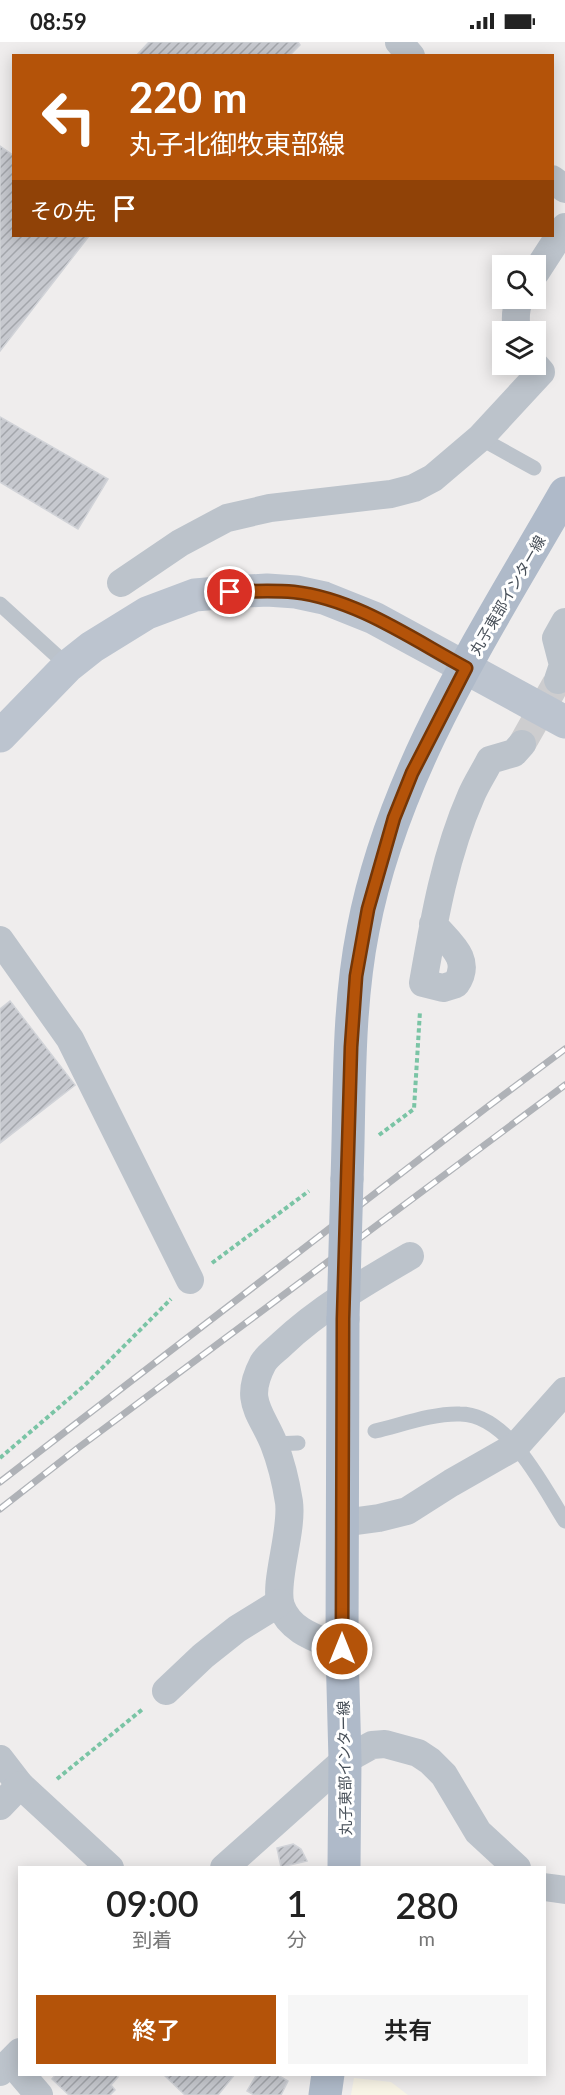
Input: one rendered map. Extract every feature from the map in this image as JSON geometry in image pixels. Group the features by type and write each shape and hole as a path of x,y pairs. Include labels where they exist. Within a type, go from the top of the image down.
{"main road":[{"name":"丸子東部インター線","path":"344,1866 343,1319 352,1026 363,930 383,852 412,773 466,668 565,492"},
{"path":"0,736 68,666 120,628 147,613 195,595 267,590 296,592 324,598 374,618 565,722"},
{"path":"325,2095 328,2076"}],"street":[{"path":"399,42 409,54"},
{"path":"546,256 565,226"},
{"path":"121,583 180,543 227,518 270,508 391,494 414,488 433,478 480,438 538,375"},
{"path":"558,680 562,665 556,638 565,622"},
{"path":"433,924 459,954 464,966 463,975 456,984 443,988 423,983 433,924 453,844 471,796 490,760 514,753 522,744"},
{"path":"0,940 70,1039 190,1280"},
{"path":"342,1649 292,1625 279,1604 279,1587 290,1519 286,1443 261,1419 253,1399 256,1379 264,1361 303,1324 410,1256"},
{"path":"342,1522 379,1518 407,1511 516,1446 565,1391"},
{"path":"166,1690 237,1629 279,1604"},
{"path":"226,1866 345,1760 372,1745 385,1744 418,1753 430,1761 444,1775 478,1832 515,1866"},
{"path":"0,1759 28,1792 108,1866"},
{"path":"0,1806 28,1792"},
{"path":"546,1887 565,1890"},
{"path":"22,2076 39,2095"}],"lane":[{"path":"480,438 534,468"},
{"path":"0,604 68,666"},
{"path":"375,1431 446,1415 462,1414 480,1419 504,1432 516,1446 565,1521"}],"path":[{"path":"379,1135 414,1109 417,1040 423,983"},
{"path":"0,1458 84,1385 190,1280 309,1191"},
{"path":"28,1792 74,1764 166,1690"}],"shaded area":[{"path":"354,2078 391,2082 408,2095 351,2095"}],"building":[{"path":"149,42 298,42 300,45 291,54 138,54"},
{"path":"0,146 12,155 12,237 88,237 0,351"},
{"path":"0,417 108,479 78,529 0,482"},
{"path":"10,1001 75,1085 0,1143 0,1009"},
{"path":"293,1844 301,1849 307,1861 281,1866 277,1848"},
{"path":"54,2076 118,2077 111,2085 115,2090 110,2095 69,2095 52,2079"},
{"path":"165,2076 233,2076 218,2095 185,2095"},
{"path":"256,2076 279,2076 288,2081 281,2095 254,2095 247,2091"}],"tunnel":[{"path":"522,744 558,680"}],"railway":[{"path":"0,1482 565,1049"},
{"path":"0,1509 78,1448 565,1085"}],"route":[{"path":"230,592 267,590 296,592 324,598 374,618 466,668 412,773 394,818 373,888 363,930 356,976 351,1047 343,1319 342,1649"}]}
